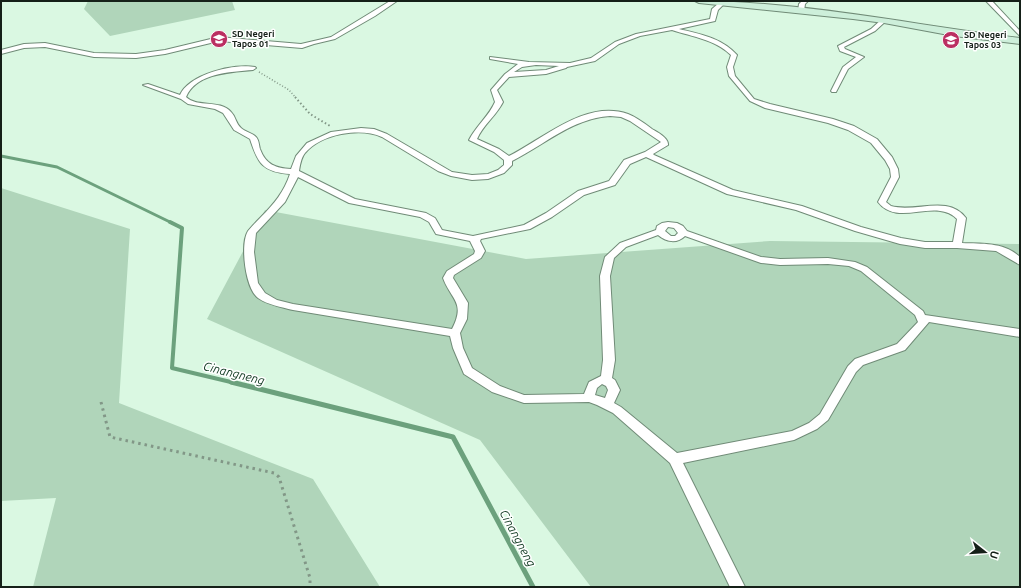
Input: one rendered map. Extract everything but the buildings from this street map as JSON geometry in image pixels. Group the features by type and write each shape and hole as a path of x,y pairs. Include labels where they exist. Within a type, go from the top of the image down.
{"street":[{"path":"1,52 24,46 45,46 94,55 136,56 165,52 219,39 302,46 312,42 334,38 394,1"},
{"path":"699,1 884,20 954,33 1020,42"},
{"path":"801,11 802,4 805,1"},
{"path":"990,1 1020,34"},
{"path":"507,74 546,72 593,60 617,43 638,35 713,20 715,9 721,4"},
{"path":"834,91 845,68 861,57 842,50 841,46 873,30 884,20"},
{"path":"672,28 707,38 719,43 732,52 734,55 730,67 732,76 752,100 768,106 830,121 851,128 874,141 889,159 894,169 895,177 882,202 883,205 895,211 938,207 957,213 962,218 957,245"},
{"path":"492,58 526,63 570,65"},
{"path":"455,333 293,307 274,302 261,295 253,283 249,252 252,232 282,200 291,184 296,159 304,150 318,140 339,132 376,131 446,173 475,177 490,176 498,173 507,167 509,164 508,160 502,154 473,140 483,124 497,107 499,102 494,90 507,74 520,65 526,63"},
{"path":"183,98 182,94 187,88 205,77 221,72 253,68"},
{"path":"146,85 183,98 190,103 221,109 227,112 230,115 235,128 241,133 253,138 258,152 268,168 272,170 294,172 352,202 417,212 432,220 439,232 476,239 480,236 527,227 549,215 581,193 612,183 627,162 648,154 665,143 661,138 627,116 598,113 578,119 521,154 508,160"},
{"path":"648,154 672,167 730,192 799,208 858,229 900,241 925,245 957,245 1005,250 1020,262"},
{"path":"606,379 609,360 605,276 610,257 623,245 660,231 663,226 671,224 680,227 683,233 768,262 785,263 822,259 854,264 864,269 919,313 923,318 924,323 901,347 859,362 852,369 824,417 813,426 794,435 675,459"},
{"path":"660,231 665,236 675,238 683,233"},
{"path":"476,239 475,242 480,251 478,256 450,273 448,278 450,285 459,295 463,306 463,316 455,333 458,348 468,371 496,389 524,399 589,398 608,404 618,410 675,459 738,587"},
{"path":"923,318 1020,333"},
{"path":"589,398 591,387 594,383 606,379"},
{"path":"606,379 613,386 614,390 608,404"}],"path":[{"path":"253,68 289,90 310,114 339,132"},
{"path":"101,402 110,437 274,473 279,477 310,578 310,587"}],"green space":[{"path":"88,1 232,1 235,10 110,36 84,9"},
{"path":"1,188 130,229 119,403 313,479 380,587 33,587 56,498 1,501"},
{"path":"265,210 526,259 770,241 1020,244 1020,587 591,587 480,440 207,319"}],"waterway":[{"name":"Cinangneng","path":"1,156 57,167 172,223"},
{"name":"Cinangneng","path":"172,223 182,228 172,368 235,383"},
{"name":"Cinangneng","path":"231,382 453,437 533,587"}],"place":[{"name":"SD Negeri Tapos 01","path":"219,39"},
{"name":"SD Negeri Tapos 03","path":"951,40"}]}
